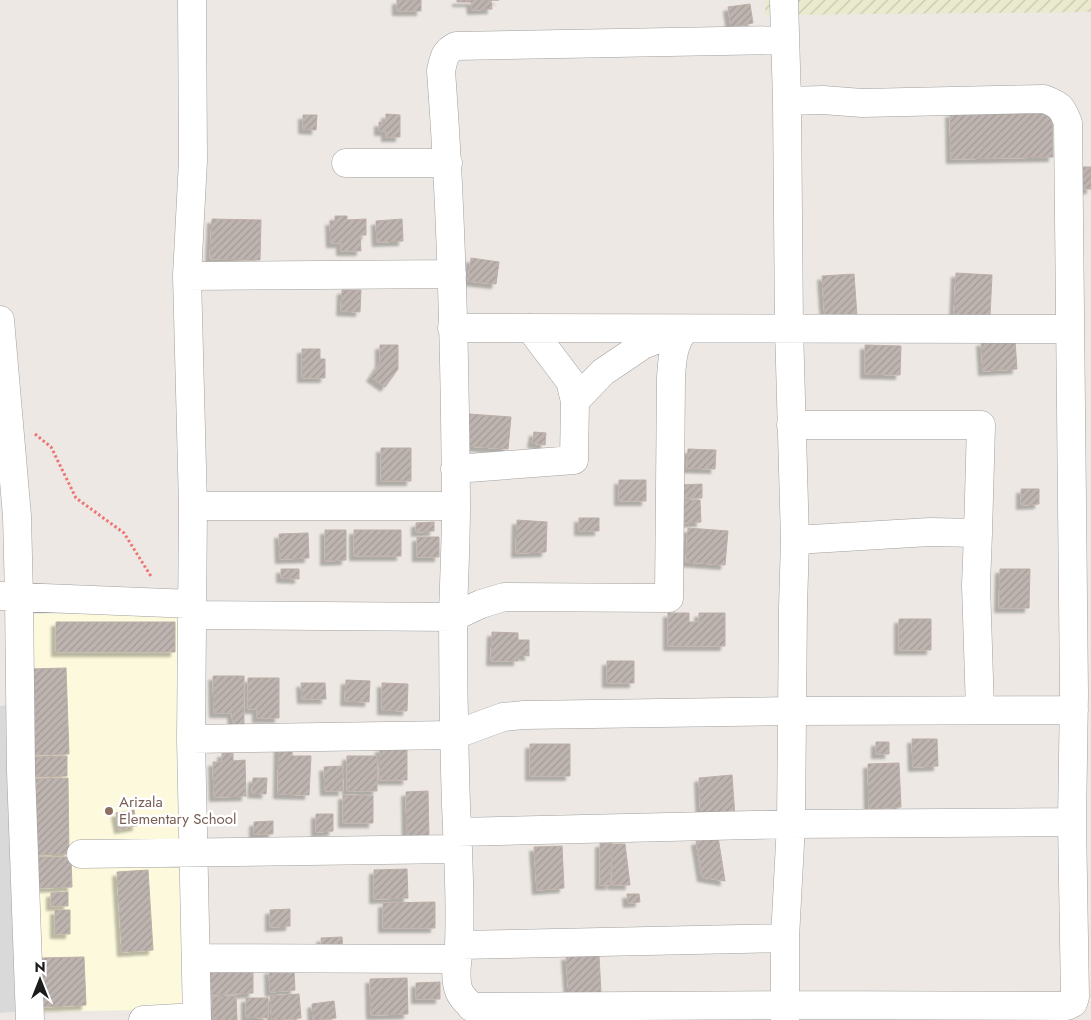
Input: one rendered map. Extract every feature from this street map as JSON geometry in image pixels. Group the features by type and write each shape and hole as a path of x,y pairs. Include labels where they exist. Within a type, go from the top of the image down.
{"street":[{"path":"143,1020 196,1018 191,739 184,607 193,506 187,276 194,160 192,0"},
{"path":"784,0 789,328 795,540 791,711 791,824 785,938 786,1012"},
{"path":"784,40 456,46 448,50 444,58 441,71 448,162 452,274 456,506 453,617 454,735 458,841 457,986 460,993 478,1013 786,1012 1048,1007 1067,1006 1073,1003 1075,997 1072,822 1074,710 1068,122 1062,109 1057,104 1044,99 862,103 823,100 787,101"},
{"path":"346,162 448,162"},
{"path":"187,276 452,274"},
{"path":"0,320 17,516 9,597 21,771 30,1020"},
{"path":"452,328 684,330 789,328 1070,329"},
{"path":"455,468 574,460 575,400 570,381 530,328"},
{"path":"575,400 603,372 643,345 684,330"},
{"path":"9,597 184,607 453,617 481,604 504,597 669,598 672,355 678,337 684,330"},
{"path":"791,425 981,425 976,586 980,710"},
{"path":"193,506 456,506"},
{"path":"795,540 930,532 978,533"},
{"path":"191,739 454,735 503,717 512,716 791,711 1074,710"},
{"path":"81,854 192,853 791,824 1072,822"},
{"path":"196,958 458,952 785,938"}],"path":[{"path":"8,412 51,447 76,498 124,533 184,607"}],"shaded area":[{"name":"Arizala Elementary School","path":"183,613 190,1009 39,1012 25,614"},
{"path":"9,705 26,1011 0,1013 0,706"}],"green space":[{"path":"766,0 1091,0 1091,12 765,15"}],"building":[{"path":"397,0 421,0 421,11 397,11"},
{"path":"457,0 491,0 492,9 472,10 471,2 457,2"},
{"path":"750,4 753,23 731,27 728,7"},
{"path":"1052,111 1053,157 951,159 950,113"},
{"path":"386,114 400,115 400,137 386,137 386,131 379,131 379,122 386,123"},
{"path":"303,115 317,115 316,130 303,129"},
{"path":"1080,167 1091,167 1091,189 1080,189"},
{"path":"335,216 347,216 347,220 366,219 366,235 360,235 361,251 341,251 341,243 331,243 330,221 335,221"},
{"path":"212,219 261,220 260,260 210,259"},
{"path":"402,219 403,241 377,242 376,221"},
{"path":"471,258 499,262 496,284 468,281"},
{"path":"956,273 992,275 990,316 954,315"},
{"path":"854,274 857,316 825,318 822,276"},
{"path":"342,290 361,290 360,312 341,311"},
{"path":"1015,340 1017,369 983,371 981,342"},
{"path":"380,345 398,345 398,369 385,387 371,377 380,363"},
{"path":"865,345 901,346 900,375 865,374"},
{"path":"302,349 320,349 320,359 325,359 325,378 302,378"},
{"path":"469,414 511,417 508,449 467,446"},
{"path":"534,432 546,433 545,445 532,443"},
{"path":"381,448 411,448 411,481 381,481"},
{"path":"688,449 716,450 715,469 687,468"},
{"path":"619,480 646,480 646,501 619,501"},
{"path":"702,484 702,498 679,498 679,485"},
{"path":"1021,489 1039,489 1039,504 1021,505"},
{"path":"700,500 701,522 678,523 678,501"},
{"path":"579,518 599,518 599,531 579,531"},
{"path":"517,520 547,522 546,552 516,553"},
{"path":"434,522 434,531 416,532 416,523"},
{"path":"688,528 728,531 725,565 686,562"},
{"path":"325,530 346,530 346,560 325,561"},
{"path":"354,530 401,530 401,556 354,556"},
{"path":"308,533 309,558 280,559 279,534"},
{"path":"417,537 439,537 439,557 417,557"},
{"path":"281,569 299,569 299,579 281,578"},
{"path":"1000,569 1030,569 1029,608 999,608"},
{"path":"668,613 689,613 689,622 699,622 699,613 725,613 725,646 668,646"},
{"path":"899,619 931,619 931,650 899,650"},
{"path":"56,622 175,622 175,652 56,652"},
{"path":"492,632 518,633 518,640 529,640 529,656 518,655 518,661 491,661"},
{"path":"607,661 634,661 634,683 607,683"},
{"path":"66,668 69,754 32,755 29,669"},
{"path":"213,676 244,676 244,725 233,725 232,713 214,713"},
{"path":"248,678 279,678 279,718 257,718 257,709 248,709"},
{"path":"346,680 370,681 369,702 345,701"},
{"path":"301,683 325,683 326,699 302,699"},
{"path":"382,683 408,684 407,711 382,710"},
{"path":"912,739 937,739 938,766 913,767"},
{"path":"876,742 889,742 889,754 876,754"},
{"path":"279,744 293,744 292,756 311,756 309,795 278,794"},
{"path":"530,744 570,744 570,776 530,776"},
{"path":"380,748 407,748 407,780 379,780"},
{"path":"222,753 233,753 233,761 245,760 246,796 214,797 213,762 222,762"},
{"path":"67,756 67,776 34,777 34,757"},
{"path":"347,756 377,756 377,791 347,791"},
{"path":"899,763 901,807 869,809 868,764"},
{"path":"342,766 343,791 325,791 324,767"},
{"path":"732,775 735,817 701,819 699,778"},
{"path":"68,778 69,854 36,855 35,779"},
{"path":"253,778 267,778 266,794 252,793"},
{"path":"428,791 429,837 407,837 406,792"},
{"path":"343,795 373,796 373,823 343,823"},
{"path":"134,810 137,826 119,829 116,813"},
{"path":"316,814 333,814 333,831 316,832"},
{"path":"273,821 273,834 254,834 254,822"},
{"path":"718,837 725,881 702,877 696,841"},
{"path":"600,843 612,843 610,885 600,885"},
{"path":"612,844 625,844 630,885 612,885"},
{"path":"562,846 564,888 537,890 534,847"},
{"path":"37,857 71,857 72,887 37,888"},
{"path":"407,869 408,898 374,899 374,870"},
{"path":"148,870 153,950 122,952 117,872"},
{"path":"68,892 68,906 51,906 51,893"},
{"path":"627,894 639,894 640,902 628,903"},
{"path":"435,902 435,928 383,928 383,903"},
{"path":"290,909 290,926 270,927 270,910"},
{"path":"55,910 70,910 70,934 55,934"},
{"path":"342,937 343,952 322,952 321,938"},
{"path":"599,955 601,993 569,995 566,956"},
{"path":"84,957 86,1005 43,1007 41,958"},
{"path":"294,969 295,990 270,992 269,970"},
{"path":"253,971 253,993 208,995 207,973"},
{"path":"407,978 408,1014 371,1015 370,979"},
{"path":"440,982 440,999 416,999 416,983"},
{"path":"299,994 301,1018 272,1020 270,996"},
{"path":"236,996 237,1020 213,1020 212,997"},
{"path":"246,998 268,998 268,1018 246,1017"},
{"path":"334,1001 336,1018 313,1020 312,1004"}],"place":[{"name":"Arizala Elementary School","path":"109,811"}]}
